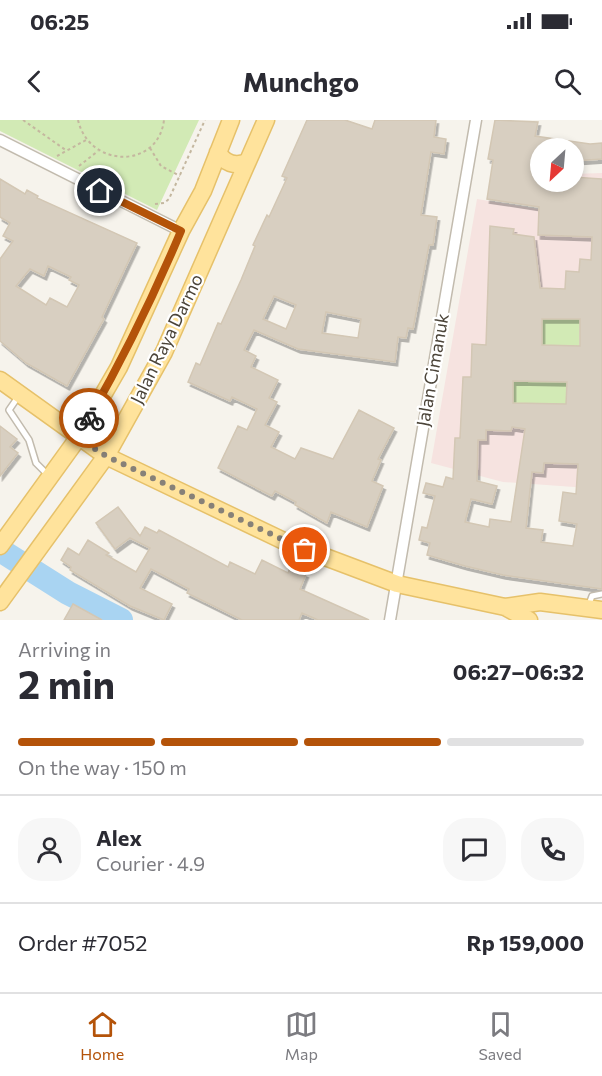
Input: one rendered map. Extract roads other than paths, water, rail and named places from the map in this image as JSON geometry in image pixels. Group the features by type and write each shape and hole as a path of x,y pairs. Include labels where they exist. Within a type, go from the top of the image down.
{"main road":[{"name":"Jalan Raya Darmo","path":"0,546 78,438 119,367 181,231 203,191 231,120"},
{"name":"Jalan Raya Darmo","path":"0,602 106,456 164,352 266,120"},
{"path":"218,152 228,163 238,165 247,162"},
{"path":"203,191 212,187 219,189 227,196 227,205"},
{"path":"0,380 106,456 288,543 397,584 505,607 529,620"},
{"path":"505,607 540,603 595,609"}],"street":[{"name":"Jalan Cimanuk","path":"390,620 476,120"},
{"path":"0,140 181,231"}],"lane":[{"path":"20,395 9,410 10,415 25,432 36,463 51,477"},
{"path":"595,609 592,596 602,594"}],"waterway":[{"path":"0,550 68,593 121,620"}]}
